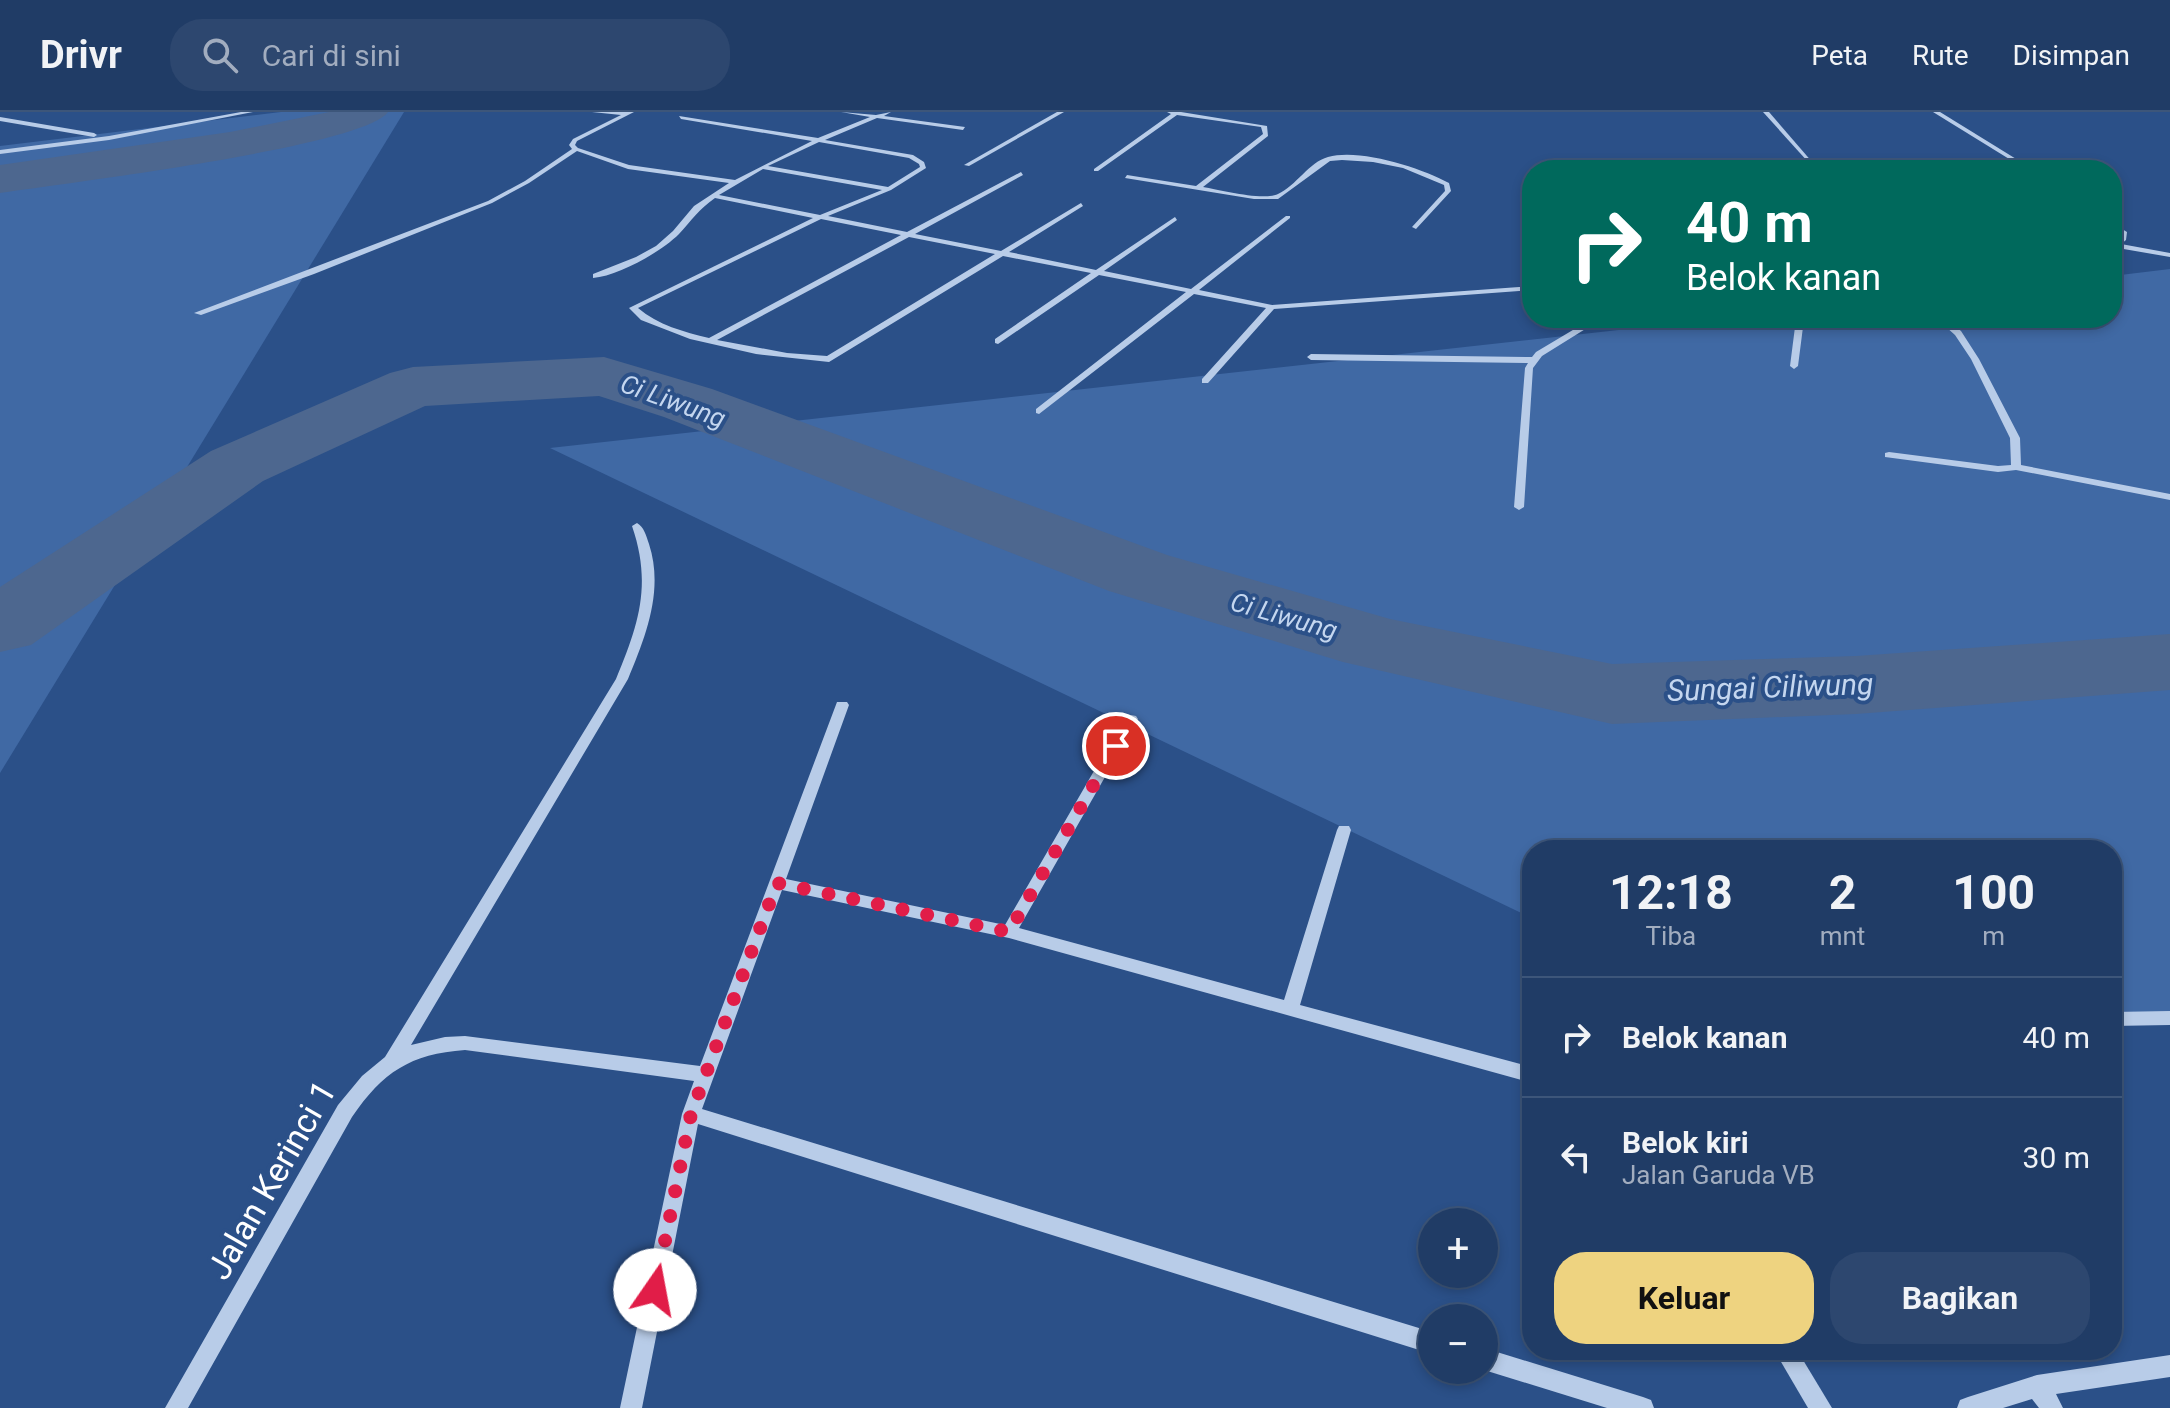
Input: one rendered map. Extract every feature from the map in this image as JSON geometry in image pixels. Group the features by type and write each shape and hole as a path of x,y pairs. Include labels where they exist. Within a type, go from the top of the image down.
{"street":[{"path":"217,112 240,116"},
{"path":"0,152 109,138 250,112"},
{"path":"595,112 630,112"},
{"path":"630,112 575,140 572,145 628,167 738,182"},
{"path":"844,112 963,128"},
{"path":"596,276 627,265 652,250 675,234 698,206 762,167 888,112"},
{"path":"967,165 1061,112"},
{"path":"1170,112 1264,126"},
{"path":"1225,112 1264,126"},
{"path":"1766,112 1809,160"},
{"path":"1936,112 2015,160"},
{"path":"1096,170 1176,113"},
{"path":"681,117 911,156 922,163 923,168 889,189 818,218 633,308 637,316 650,324 710,341 794,359 829,359 996,254 1081,205"},
{"path":"0,119 109,138"},
{"path":"1198,188 1266,135 1264,126"},
{"path":"198,313 490,202 576,149"},
{"path":"1127,177 1278,197 1288,192 1322,161 1340,157 1418,170 1447,184 1448,191 1416,227"},
{"path":"762,167 889,189"},
{"path":"710,341 1021,174"},
{"path":"715,196 1272,307 1522,289"},
{"path":"1039,411 1288,217"},
{"path":"998,341 1175,219"},
{"path":"2122,246 2170,255"},
{"path":"1205,381 1272,307"},
{"path":"1311,357 1532,360 1583,328"},
{"path":"1794,366 1799,328"},
{"path":"1952,328 1975,359 2015,438 2016,467"},
{"path":"1519,507 1526,381 1532,360"},
{"path":"1889,455 1998,469 2016,467 2170,497"},
{"path":"393,1060 622,679 643,631 648,601 647,548 637,526"},
{"path":"631,1408 691,1114 842,705"},
{"path":"1009,932 1131,719"},
{"path":"1291,1007 1344,830"},
{"path":"777,883 1009,932 1522,1072"},
{"path":"2122,1019 2170,1018"},
{"name":"Jalan Kerinci 1","path":"176,1408 345,1111 358,1091 393,1060 428,1046 465,1043 706,1075"},
{"path":"691,1114 1418,1339"},
{"path":"1791,1360 1821,1408"},
{"path":"1498,1363 1643,1408"},
{"path":"1968,1408 2037,1386 2170,1366"},
{"path":"2037,1386 2052,1408"}],"shaded area":[{"path":"281,112 404,112 0,773 0,146"},
{"path":"2170,269 2170,1019 2122,1017 2122,840 1522,840 1522,913 550,448 1636,328 2122,328 2122,275"}],"waterway":[{"name":"Ci Liwung","path":"0,179 230,145 326,127 368,112"},
{"name":"Ci Liwung","path":"0,626 237,466 413,387 604,376 688,403 1138,573 1375,643 1612,694 1856,685 2170,662"}],"route":[{"path":"655,1290 691,1114 777,883 1009,932 1116,746"}],"water label":[{"name":"Sungai Ciliwung","path":"1770,687"}]}
